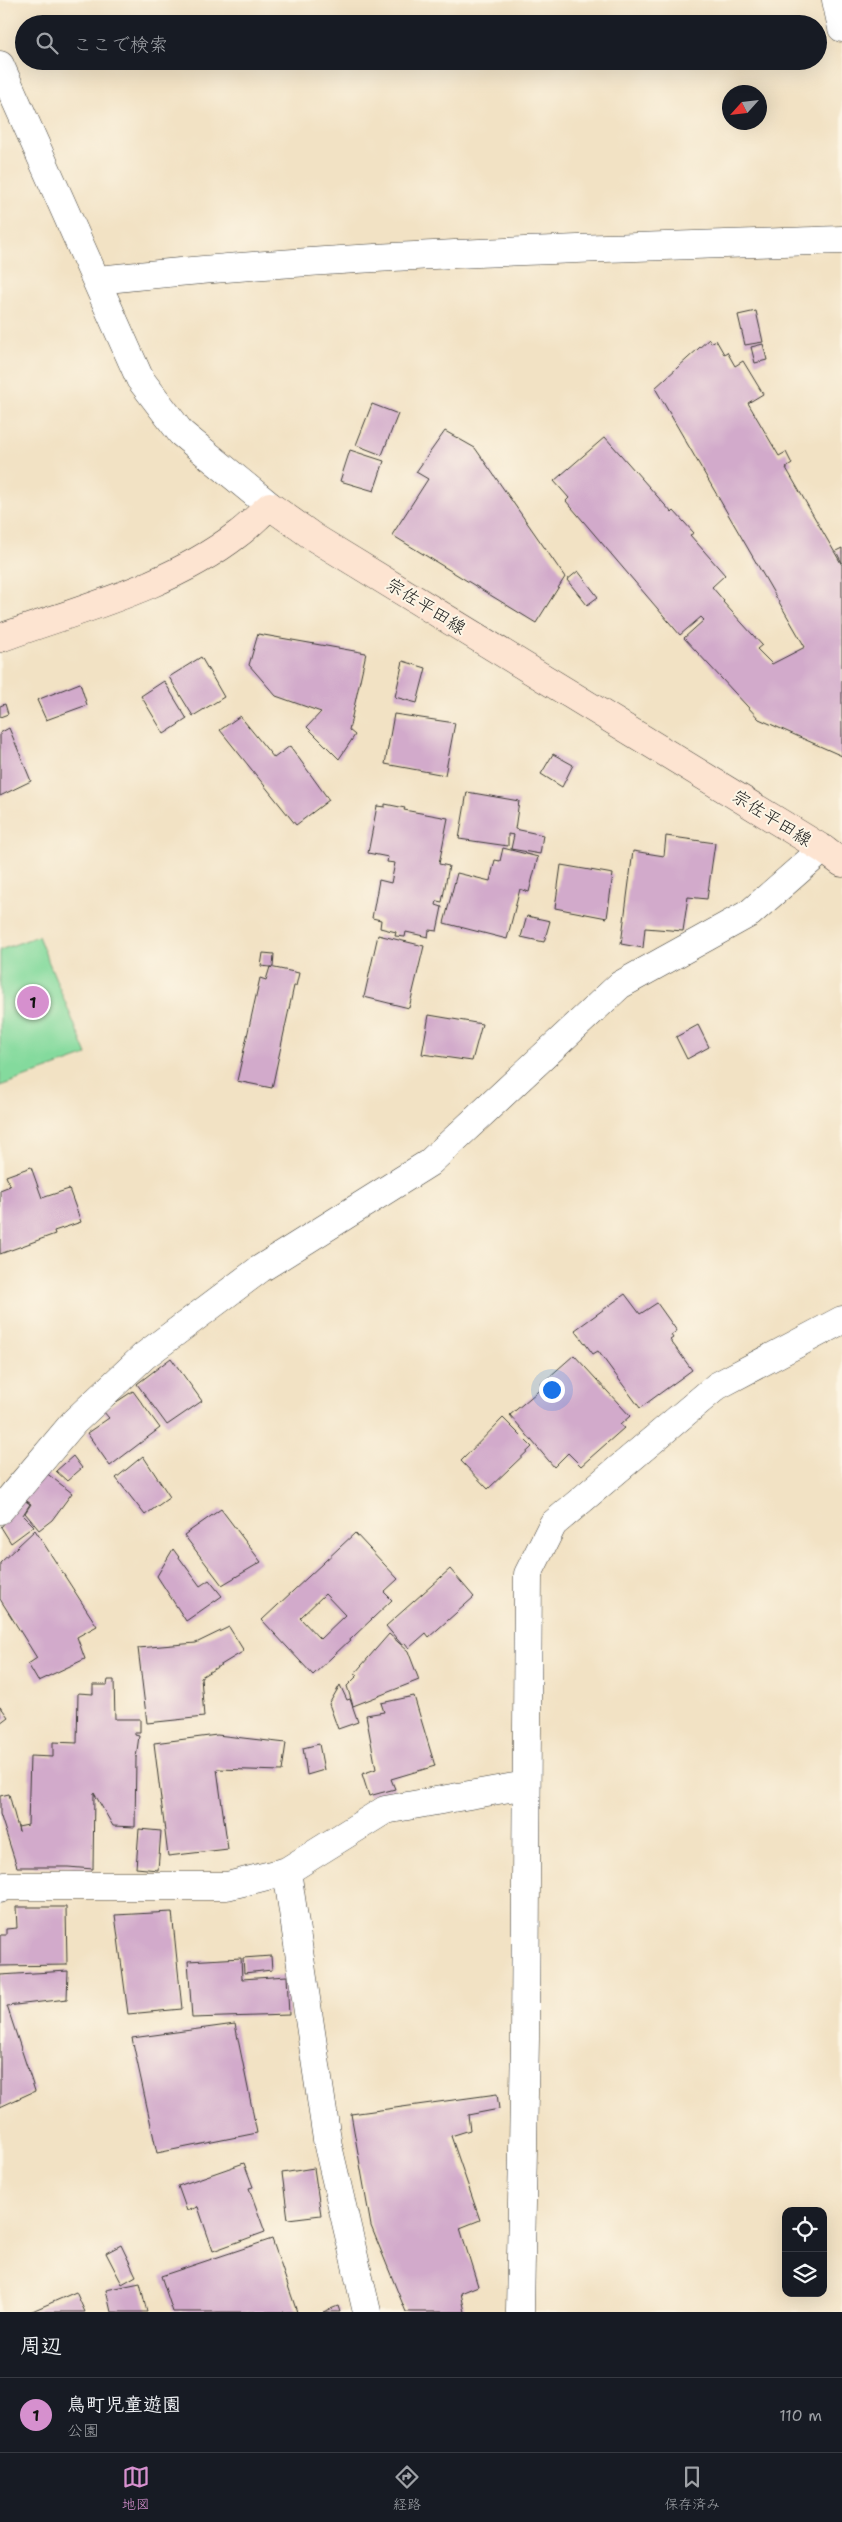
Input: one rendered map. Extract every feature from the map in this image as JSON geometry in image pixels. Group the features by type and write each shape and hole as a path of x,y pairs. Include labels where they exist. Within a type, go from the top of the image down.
{"main road":[{"path":"0,638 147,585 181,569 238,534 270,506"},
{"name":"宗佐平田線","path":"270,506 315,538 833,856"}],"street":[{"path":"836,0 842,28"},
{"path":"0,65 98,280 140,379 181,433 270,506"},
{"path":"98,280 217,267 550,250 842,240"},
{"path":"0,1510 74,1422 144,1356 260,1269 429,1163 620,985 750,914 833,856"},
{"path":"520,2312 525,2040 528,1574 553,1524 718,1386 842,1320"},
{"path":"1,1884 227,1886 288,1871 385,1810 526,1785"},
{"path":"288,1871 328,2146 367,2312"}],"green space":[{"path":"38,936 87,1055 0,1086 0,950"}],"building":[{"path":"756,311 763,342 745,345 738,315"},
{"path":"709,339 711,343 716,340 724,354 727,352 735,366 743,361 763,394 748,403 779,456 786,452 792,464 786,468 842,565 842,756 759,719 684,638 704,620 701,617 680,635 566,501 569,498 554,481 605,437 672,513 674,511 694,533 690,535 725,575 712,587 762,645 757,649 772,664 805,647 655,388"},
{"path":"763,344 767,360 755,363 751,347"},
{"path":"372,404 398,414 382,455 356,445"},
{"path":"445,431 475,448 565,577 536,623 392,535 428,479 416,472"},
{"path":"350,450 384,461 374,491 340,481"},
{"path":"842,548 842,563 836,551"},
{"path":"578,571 598,597 587,605 567,580"},
{"path":"258,634 366,653 349,730 355,735 339,759 307,727 321,712 276,696 249,665"},
{"path":"201,657 224,697 193,716 169,677"},
{"path":"403,661 426,668 417,703 395,697"},
{"path":"164,681 187,719 164,734 141,696"},
{"path":"80,683 87,705 46,720 37,700"},
{"path":"5,704 8,714 0,717 0,706"},
{"path":"394,714 455,723 445,775 385,764"},
{"path":"240,716 274,758 290,746 329,800 296,825 220,730"},
{"path":"9,728 31,781 0,796 0,733"},
{"path":"553,754 573,765 562,787 541,774"},
{"path":"467,792 519,801 515,829 543,835 540,854 511,849 514,835 508,834 508,846 459,839"},
{"path":"385,804 405,808 404,810 448,818 439,864 449,866 442,902 437,901 436,905 442,907 437,931 429,930 428,937 406,932 405,937 395,936 396,932 380,928 381,920 372,918 379,880 391,883 395,863 387,862 388,857 368,853 377,806 385,807"},
{"path":"666,836 715,843 707,899 688,897 683,931 645,928 643,948 621,944 633,851 664,856"},
{"path":"503,848 538,857 529,892 520,889 507,939 444,923 457,873 490,881 495,860 500,861"},
{"path":"561,865 613,874 607,918 555,908"},
{"path":"527,916 550,921 544,942 521,937"},
{"path":"378,935 424,946 409,1008 364,997"},
{"path":"263,953 274,954 273,967 261,966"},
{"path":"270,967 299,973 296,986 294,986 272,1088 237,1081 260,978 266,980"},
{"path":"429,1015 482,1024 472,1061 422,1054"},
{"path":"698,1025 709,1047 687,1059 676,1037"},
{"path":"31,1167 42,1198 69,1189 81,1222 54,1231 55,1234 0,1254 0,1190 10,1186 6,1176"},
{"path":"625,1294 640,1314 657,1303 677,1331 671,1335 673,1338 670,1340 692,1370 640,1408 598,1351 593,1354 575,1330"},
{"path":"574,1355 630,1416 620,1425 624,1428 581,1466 568,1453 554,1467 510,1415 543,1387 540,1385"},
{"path":"171,1358 202,1401 167,1425 137,1384"},
{"path":"133,1391 160,1428 110,1466 87,1433 109,1418 103,1411"},
{"path":"503,1418 532,1447 488,1489 461,1461"},
{"path":"73,1456 82,1468 67,1481 56,1471"},
{"path":"143,1456 170,1497 145,1515 116,1478"},
{"path":"45,1472 72,1493 52,1520 39,1530 25,1513 31,1504 24,1499"},
{"path":"24,1500 30,1504 23,1515 34,1526 11,1543 1,1527"},
{"path":"221,1509 261,1562 222,1585 184,1535"},
{"path":"35,1530 97,1626 77,1637 85,1659 38,1681 28,1664 37,1658 0,1599 0,1563"},
{"path":"355,1533 398,1579 384,1592 392,1600 313,1675 262,1620","holes":["325,1594 345,1615 320,1639 300,1618"]},
{"path":"173,1549 200,1586 209,1580 222,1596 186,1621 157,1576"},
{"path":"450,1569 474,1597 429,1637 426,1633 409,1648 405,1643 402,1645 386,1626"},
{"path":"229,1627 244,1651 201,1677 204,1717 147,1723 138,1648 196,1643"},
{"path":"389,1634 408,1651 419,1680 353,1706 347,1686 358,1675 355,1673"},
{"path":"108,1680 114,1680 115,1719 140,1719 140,1732 135,1732 135,1735 139,1736 136,1758 135,1827 113,1826 94,1793 93,1869 17,1867 0,1814 0,1796 9,1794 19,1832 18,1827 28,1825 30,1756 53,1757 53,1742 77,1743 78,1693 93,1694 93,1685 107,1685"},
{"path":"340,1685 347,1700 350,1699 358,1722 338,1729 329,1704"},
{"path":"414,1696 435,1766 391,1779 395,1789 369,1796 362,1774 376,1769 366,1715 384,1712 381,1703"},
{"path":"0,1706 8,1717 0,1723"},
{"path":"217,1735 286,1743 282,1771 217,1769 228,1849 168,1856 154,1743"},
{"path":"319,1744 324,1770 307,1775 303,1748"},
{"path":"139,1829 161,1831 158,1870 136,1868"},
{"path":"16,1907 66,1907 67,1965 0,1966 0,1935 6,1935 6,1929 17,1928"},
{"path":"172,1912 182,2009 128,2014 115,1915"},
{"path":"271,1956 272,1970 244,1973 243,1958"},
{"path":"241,1958 242,1979 287,1976 289,2015 192,2018 188,1961"},
{"path":"68,1971 67,1999 7,2006 35,2091 0,2107 0,1975"},
{"path":"235,2024 257,2133 157,2153 132,2038"},
{"path":"497,2094 499,2109 468,2115 470,2130 451,2136 480,2220 460,2228 478,2286 461,2293 465,2312 406,2312 371,2226 351,2114"},
{"path":"244,2163 253,2187 249,2188 265,2232 213,2251 198,2207 187,2211 178,2186"},
{"path":"314,2168 321,2215 288,2219 282,2173"},
{"path":"272,2239 297,2312 173,2312 161,2276"},
{"path":"121,2245 136,2276 122,2284 106,2253"},
{"path":"140,2283 147,2312 111,2312 106,2290"},
{"path":"76,2292 85,2312 30,2312"},
{"path":"338,2306 340,2312 323,2312"}],"place":[{"name":"鳥町児童遊園","path":"33,1002"}]}
